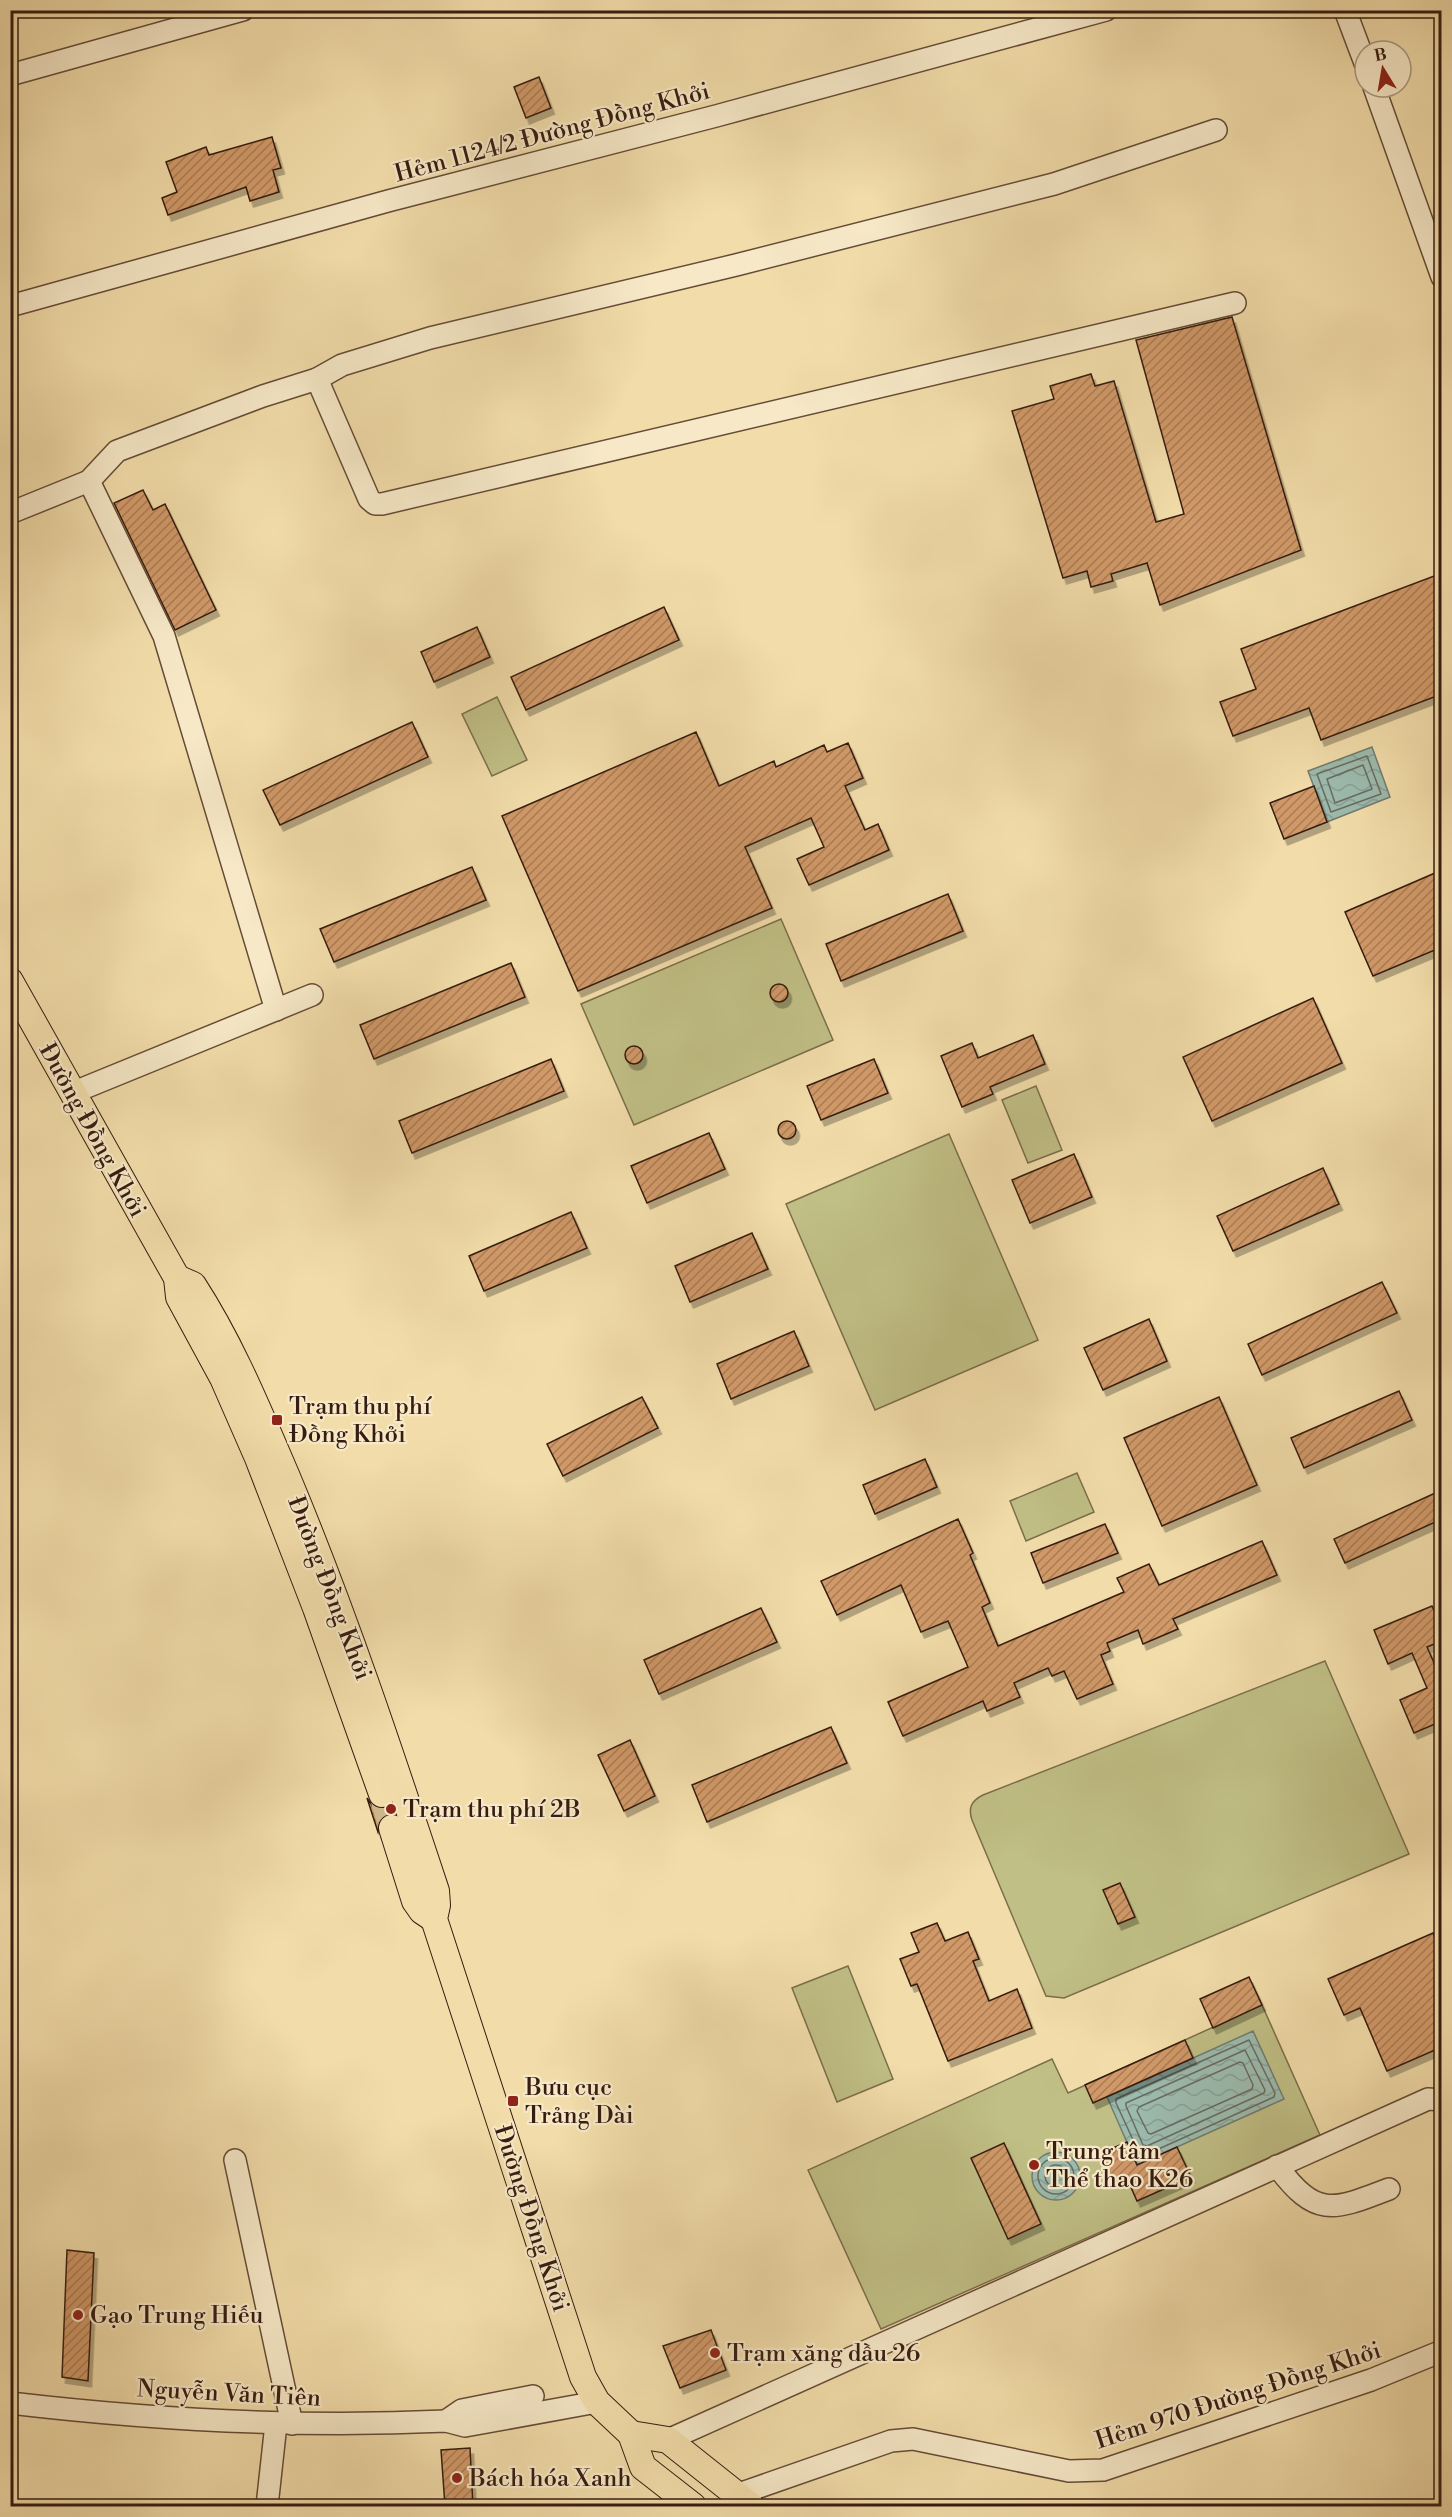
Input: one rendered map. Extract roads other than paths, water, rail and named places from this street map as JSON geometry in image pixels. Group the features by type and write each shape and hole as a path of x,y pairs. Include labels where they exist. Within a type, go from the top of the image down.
{"main road":[{"name":"Đường Đồng Khởi","path":"10,981 177,1278 179,1297 223,1378 258,1458 351,1705 376,1788"},
{"name":"Đường Đồng Khởi","path":"177,1278 194,1286 236,1363 327,1576 356,1653 435,1891 438,1905 434,1919"},
{"name":"Đường Đồng Khởi","path":"387,1829 400,1853 418,1906 434,1919 583,2377 597,2402 631,2434 643,2467"},
{"path":"631,2434 668,2440 744,2501"},
{"path":"668,2440 643,2467 693,2506"}],"street":[{"path":"10,75 243,10"},
{"name":"Hẻm 1124/2 Đường Đồng Khởi","path":"10,306 388,201 716,116 1106,10"},
{"path":"1345,10 1356,39"},
{"path":"1378,99 1442,277"},
{"path":"10,513 89,481 117,451 262,396 317,379 342,365 430,338 736,265 1054,184 1216,130"},
{"path":"317,379 369,499 375,504 382,504 1235,303"},
{"path":"89,481 151,605 164,636 276,1010"},
{"path":"72,1093 312,995"},
{"path":"668,2440 1428,2099 1442,2100"},
{"path":"235,2160 284,2424 267,2506"},
{"path":"1277,2166 1293,2188 1306,2198 1325,2206 1351,2203 1389,2189"},
{"name":"Hẻm 970 Đường Đồng Khởi","path":"744,2501 891,2441 913,2439 1069,2470 1103,2470 1371,2380 1442,2351"},
{"name":"Nguyễn Văn Tiên","path":"446,2421 462,2410 533,2396"},
{"name":"Nguyễn Văn Tiên","path":"10,2403 89,2411 284,2424 446,2421 458,2426 471,2426 597,2402"}],"water":[{"path":"1372,747 1390,797 1327,822 1308,771"},
{"path":"1253,2031 1284,2099 1137,2165 1107,2097"},
{"path":"1051,2152 1061,2152 1076,2162 1080,2176 1079,2185 1070,2196 1061,2200 1051,2200 1036,2190 1032,2181 1032,2171 1042,2156"}],"tunnel":[{"path":"382,1794 392,1828"}],"place":[{"name":"Trạm thu phí Đồng Khởi","path":"277,1420"},
{"name":"Trạm thu phí 2B","path":"391,1809"},
{"name":"Bưu cục Trảng Dài","path":"513,2101"},
{"name":"Trung tâm Thể thao K26","path":"1034,2165"},
{"name":"Gạo Trung Hiếu","path":"78,2315"},
{"name":"Trạm xăng dầu 26","path":"715,2353"},
{"name":"Bách hóa Xanh","path":"457,2478"}]}
